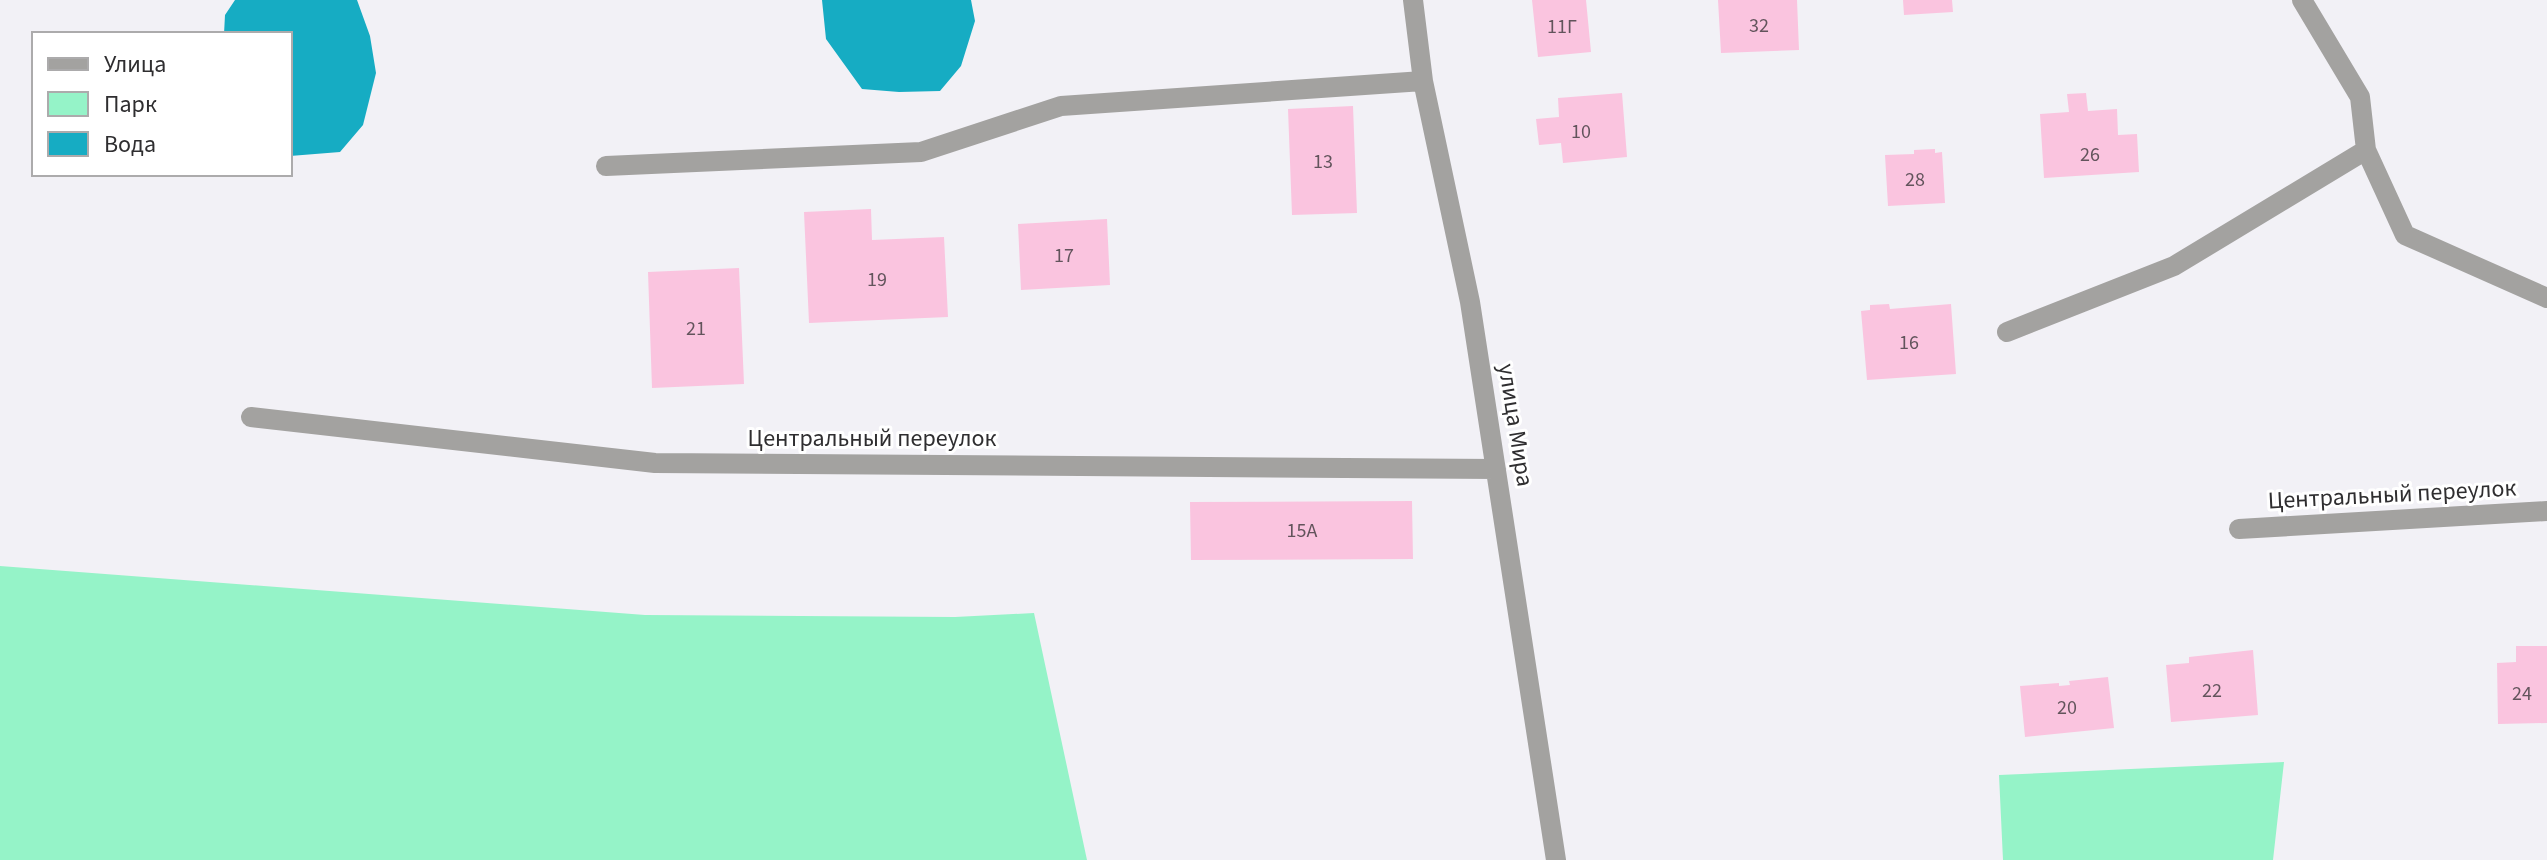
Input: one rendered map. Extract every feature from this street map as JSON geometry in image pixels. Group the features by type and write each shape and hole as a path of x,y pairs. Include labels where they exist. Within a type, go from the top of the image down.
{"street":[{"name":"улица Мира","path":"1413,0 1423,81 1470,302 1556,860"},
{"path":"2302,0 2360,97 2366,150 2405,235 2547,298"},
{"path":"606,166 921,152 1061,106 1423,81"},
{"path":"2007,332 2174,266 2366,150"},
{"name":"Центральный переулок","path":"251,417 655,463 1496,469"},
{"name":"Центральный переулок","path":"2239,529 2547,511"}],"green space":[{"path":"0,566 645,615 955,617 1034,613 1087,860 0,860"},
{"path":"2284,762 2273,860 2003,860 1999,775"}],"water":[{"path":"235,0 357,0 370,36 376,73 363,125 340,152 292,156 292,32 224,32 225,15"},
{"path":"822,0 971,0 975,21 961,66 940,91 862,89 826,39"}],"building":[{"path":"1532,0 1586,0 1591,52 1538,57"},
{"path":"1718,0 1797,0 1799,50 1721,53"},
{"path":"1903,0 1952,0 1953,12 1904,15"},
{"path":"1622,93 1627,157 1563,163 1561,143 1539,145 1536,119 1559,117 1558,98"},
{"path":"2086,93 2088,111 2117,109 2118,135 2137,134 2139,172 2044,178 2040,114 2069,112 2067,94"},
{"path":"1353,106 1357,213 1292,215 1288,109"},
{"path":"1935,149 1935,153 1942,152 1945,203 1888,206 1885,155 1914,154 1914,150"},
{"path":"871,209 872,240 944,237 948,317 809,323 804,212"},
{"path":"1107,219 1110,285 1021,290 1018,224"},
{"path":"739,268 744,384 652,388 648,272"},
{"path":"1889,304 1890,309 1951,304 1956,374 1867,380 1861,311 1870,310 1870,305"},
{"path":"1412,501 1413,559 1191,560 1190,502"},
{"path":"2516,646 2547,646 2547,723 2498,724 2497,663 2516,662"},
{"path":"2253,650 2258,715 2171,722 2166,665 2189,663 2189,657"},
{"path":"2108,677 2114,728 2025,737 2020,686 2070,685 2069,681"}]}
